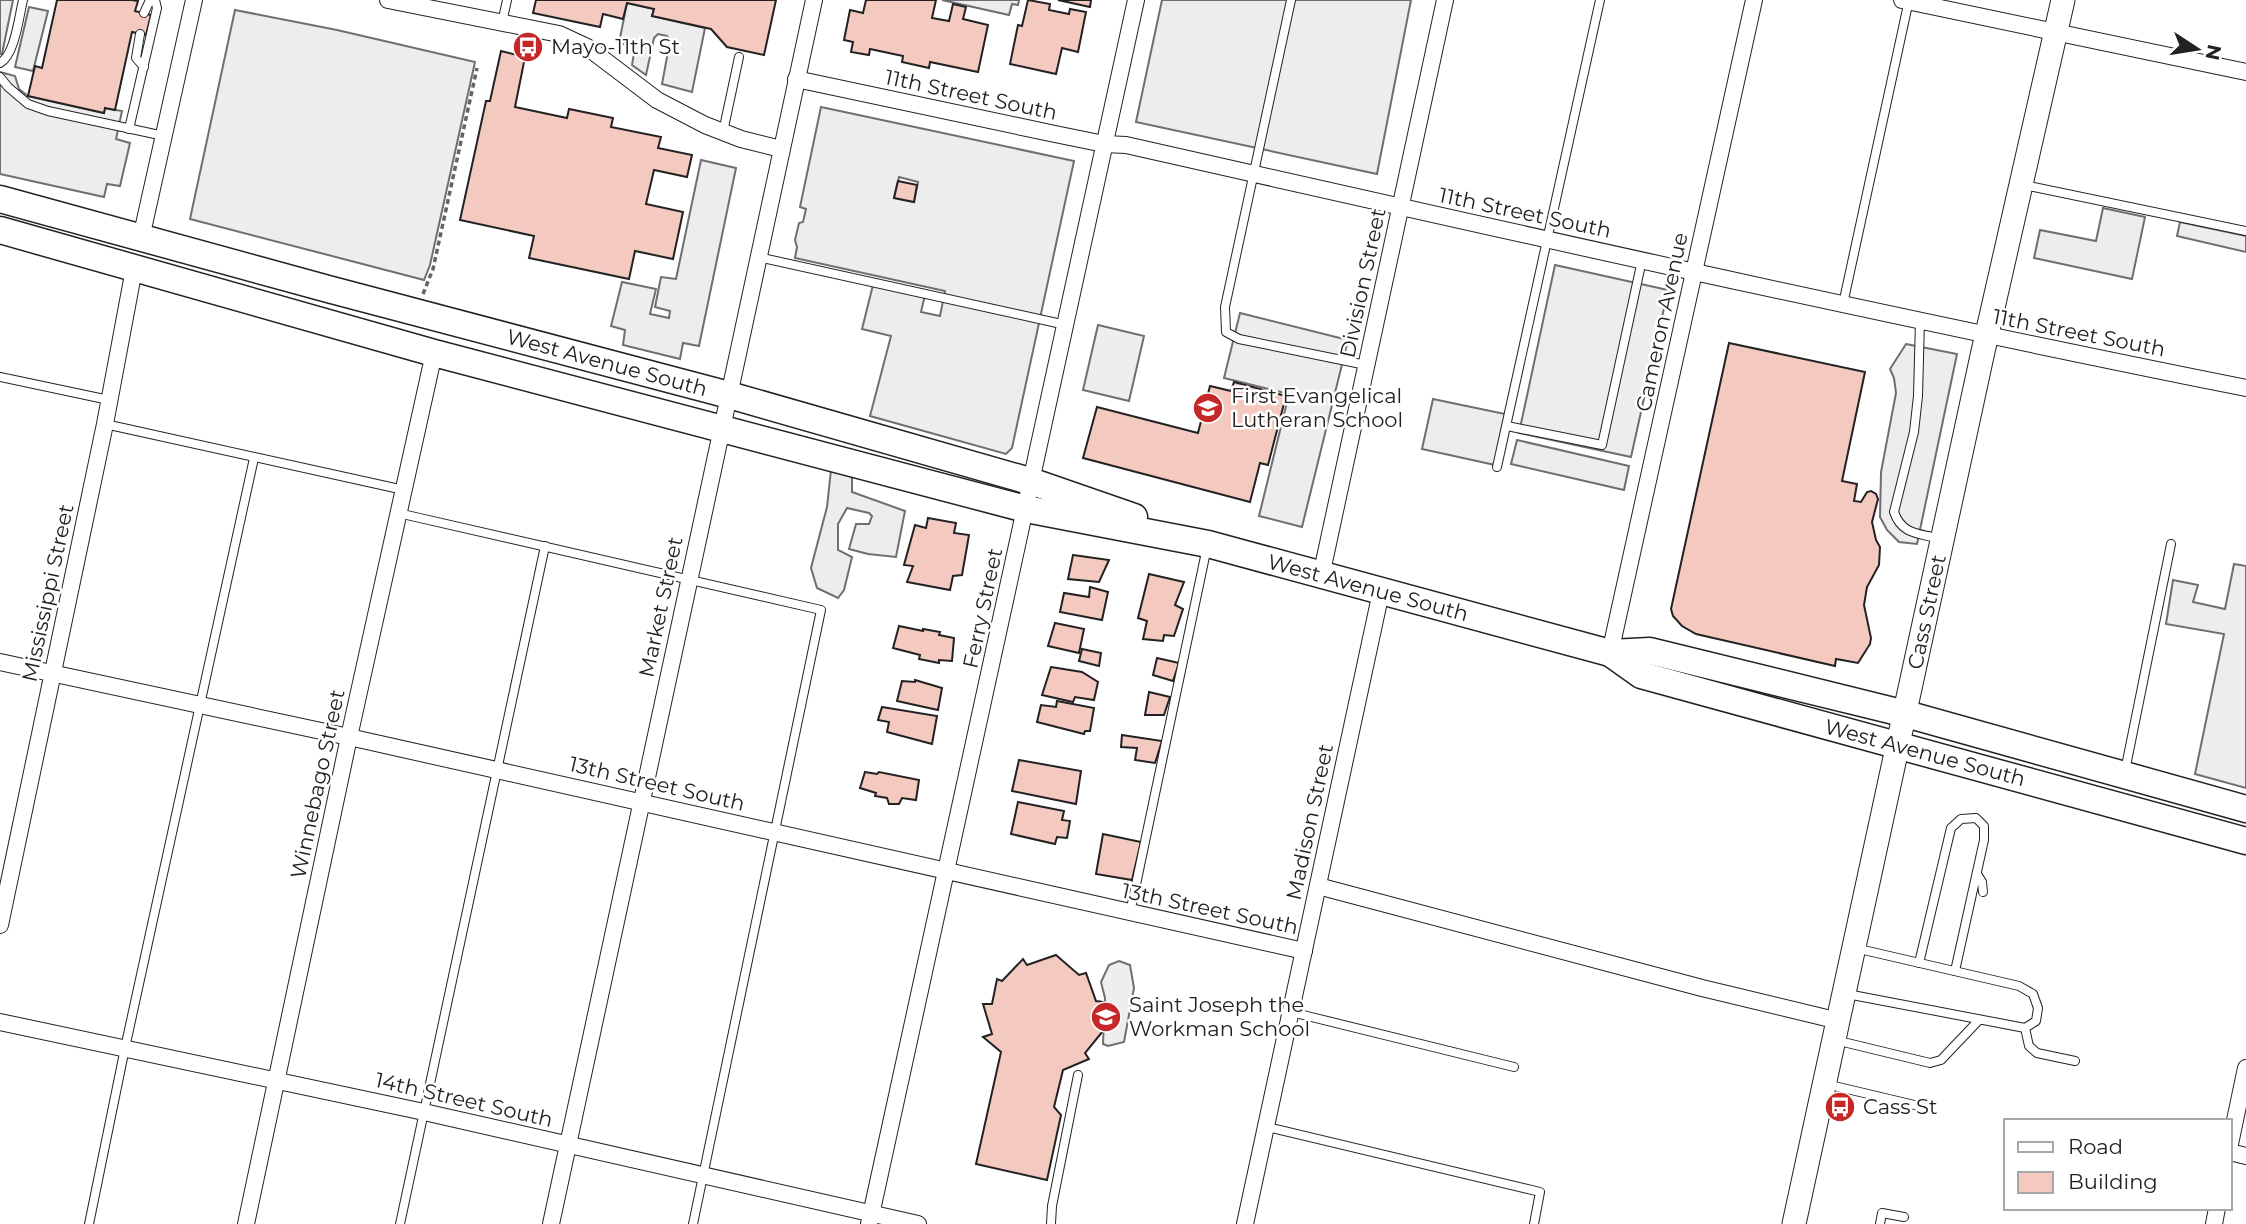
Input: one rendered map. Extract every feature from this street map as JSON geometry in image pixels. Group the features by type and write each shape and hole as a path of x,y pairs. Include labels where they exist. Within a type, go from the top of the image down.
{"main road":[{"name":"West Avenue South","path":"0,199 729,395 1033,481 1208,544 1321,576 1610,653 1650,651 1906,714 2246,808"},
{"name":"West Avenue South","path":"0,230 434,353 1027,509 1208,544"},
{"name":"West Avenue South","path":"1610,653 1641,676 2246,841"}],"street":[{"path":"141,238 194,0"},
{"path":"388,0 559,34 587,47 657,100 723,132 781,149"},
{"name":"Market Street","path":"551,1224 814,0"},
{"name":"Ferry Street","path":"870,1219 1136,0"},
{"name":"Division Street","path":"1321,576 1445,0"},
{"name":"Cameron Avenue","path":"1610,653 1754,0"},
{"path":"1906,0 2246,72"},
{"name":"Cass Street","path":"1794,1224 1942,540 2063,0"},
{"name":"11th Street South","path":"796,79 1104,144 1126,145 1400,208 1987,336 2246,388"},
{"name":"Mississippi Street","path":"0,925 105,424 134,269"},
{"name":"Winnebago Street","path":"246,1224 434,353"},
{"name":"Madison Street","path":"1245,1224 1381,592"},
{"name":"13th Street South","path":"0,662 349,737 1304,951"},
{"path":"1318,886 1702,988 1837,1030"},
{"name":"14th Street South","path":"0,1022 424,1112 703,1175 870,1219 918,1224"},
{"path":"2232,1135 2246,1069"}],"lane":[{"path":"0,62 5,60 12,47 23,0"},
{"path":"130,128 157,8 152,0 145,13"},
{"path":"502,23 507,0"},
{"path":"1291,0 1225,307 1226,332 1239,339 1366,365"},
{"path":"1497,467 1600,0"},
{"path":"1843,304 1906,0"},
{"path":"140,34 135,58 144,67"},
{"path":"723,132 739,57"},
{"path":"0,77 28,104 48,111 164,136"},
{"path":"2021,184 2246,231"},
{"path":"758,256 1066,325"},
{"path":"1507,426 1602,445 1642,260"},
{"path":"1920,320 1914,432 1894,512 1903,528 1942,540"},
{"path":"0,377 109,400"},
{"path":"105,424 404,490"},
{"path":"89,1224 254,458"},
{"path":"398,513 821,610 692,1224"},
{"path":"1130,913 1208,544"},
{"path":"2124,776 2171,544"},
{"path":"400,1224 545,545"},
{"path":"1919,963 1951,828 1961,819 1976,818 1984,826 1984,840 1955,971"},
{"path":"1977,874 1982,882 1983,892"},
{"path":"1967,915 1978,909"},
{"path":"1845,994 2025,1028 2036,1021 2038,1008 2033,994 2019,986 1855,948"},
{"path":"1290,1012 1514,1067"},
{"path":"1837,1030 1930,1063 1941,1060 1979,1020"},
{"path":"2025,1028 2029,1046 2037,1053 2075,1061"},
{"path":"1051,1224 1052,1206 1078,1075"},
{"path":"1826,1084 1927,1108"},
{"path":"1267,1127 1540,1192 1534,1224"},
{"path":"1880,1224 1882,1213 1903,1217"}],"path":[{"path":"419,302 433,269 477,68"}],"shaded area":[{"path":"0,0 13,0 2,54 0,54"},
{"path":"942,0 1019,0 1018,5 1012,4 1009,15"},
{"path":"1162,0 1411,0 1377,174 1136,122"},
{"path":"627,3 654,9 652,16 705,28 692,92 662,84 670,41 667,36 658,34 654,38 646,75 632,65 635,47 619,43"},
{"path":"29,7 48,11 33,71 15,67"},
{"path":"235,10 475,62 430,265 424,280 190,219"},
{"path":"0,72 15,76 19,89 28,96 104,113 105,108 122,111 116,139 130,143 120,186 107,184 104,197 0,174"},
{"path":"821,107 1074,161 1012,448 1006,454 870,416 891,336 862,329 873,285 925,295 921,312 940,316 945,291 795,258 795,240 806,209 800,207","holes":["899,177 918,182 914,202 894,198"]},
{"path":"701,160 736,168 699,346 683,343 680,359 623,345 625,330 611,326 622,282 656,289 650,314 669,318 670,311 655,307 661,277 676,279"},
{"path":"2103,208 2145,217 2132,279 2034,258 2040,230 2096,241"},
{"path":"2180,222 2246,236 2246,252 2177,236"},
{"path":"1555,265 1668,290 1631,457 1519,433"},
{"path":"1240,313 1348,340 1302,527 1259,516 1289,394 1224,378"},
{"path":"1098,325 1144,336 1129,401 1083,390"},
{"path":"1906,344 1957,354 1917,544 1899,542 1887,530 1880,517 1881,472 1896,393 1890,369"},
{"path":"1433,399 1505,414 1495,465 1422,449"},
{"path":"1517,440 1629,466 1624,490 1511,464"},
{"path":"831,470 852,476 852,492 905,511 896,557 849,549 856,524 869,524 872,516 847,508 838,524 838,550 852,557 844,590 838,598 817,588 811,568 827,507"},
{"path":"2234,564 2246,566 2246,788 2195,774 2224,634 2166,624 2173,580 2198,585 2193,602 2225,609"},
{"path":"1119,961 1130,965 1134,988 1124,1042 1108,1046 1103,1044 1105,998 1101,982 1109,965"}],"building":[{"path":"57,0 132,0 138,1 135,11 151,15 146,35 132,32 115,110 105,108 104,113 28,96 35,66 42,68"},
{"path":"536,0 776,0 764,55 727,47 711,29 652,16 654,9 627,3 623,19 603,14 600,27 533,13"},
{"path":"866,0 936,0 932,18 949,21 953,4 966,7 963,19 988,25 978,72 930,62 929,68 902,62 903,56 870,49 869,55 851,52 853,42 844,40 850,10 863,13"},
{"path":"1028,0 1050,4 1049,10 1069,14 1070,9 1086,12 1078,52 1062,48 1056,74 1010,64 1018,25 1022,26"},
{"path":"1058,0 1091,0 1090,7"},
{"path":"501,51 525,57 515,107 567,118 569,109 613,118 611,127 661,137 658,148 692,155 687,177 654,170 646,204 683,212 673,259 635,251 629,279 529,258 534,236 460,220 486,101 490,101"},
{"path":"898,181 917,185 914,202 894,198"},
{"path":"1729,343 1865,372 1842,481 1857,484 1854,501 1861,502 1867,492 1871,491 1878,499 1872,522 1880,547 1879,565 1867,587 1864,605 1871,638 1858,663 1836,659 1835,666 1696,634 1682,626 1673,616 1671,609"},
{"path":"1234,382 1286,396 1268,465 1260,463 1250,502 1083,458 1097,407 1198,433 1210,386 1231,391"},
{"path":"928,518 956,523 954,533 969,535 962,575 953,576 950,590 907,582 913,566 904,565 915,525 926,528"},
{"path":"1073,555 1109,560 1099,582 1068,579"},
{"path":"1149,574 1184,582 1175,605 1183,609 1174,636 1164,635 1163,641 1143,639 1147,621 1138,618"},
{"path":"1090,587 1108,592 1102,620 1060,612 1064,593 1089,597"},
{"path":"1055,623 1084,629 1079,653 1048,646"},
{"path":"899,626 940,632 939,635 954,638 952,661 939,660 939,663 919,659 920,655 893,648"},
{"path":"1082,649 1101,653 1099,666 1079,661"},
{"path":"1157,658 1179,663 1173,681 1153,675"},
{"path":"1051,667 1082,672 1098,682 1094,700 1075,697 1073,702 1042,695"},
{"path":"915,680 942,688 938,710 897,701 902,681"},
{"path":"1149,692 1170,697 1164,715 1145,715"},
{"path":"1057,701 1094,708 1090,731 1085,731 1084,734 1037,722 1041,705 1056,707"},
{"path":"882,707 937,716 932,744 887,732 889,722 878,720"},
{"path":"1122,735 1162,741 1155,763 1135,760 1137,748 1121,747"},
{"path":"1019,760 1081,771 1076,804 1012,791"},
{"path":"865,772 919,780 916,800 902,798 899,804 889,804 887,798 875,796 876,793 860,788"},
{"path":"1018,802 1064,811 1062,820 1070,821 1067,838 1057,837 1055,844 1011,834"},
{"path":"1103,834 1141,842 1132,880 1096,874"},
{"path":"1056,955 1079,975 1086,973 1096,1001 1104,1002 1098,1028 1103,1031 1085,1053 1089,1059 1063,1070 1054,1107 1061,1115 1047,1180 976,1164 1001,1052 983,1037 992,1034 983,1004 992,1004 997,979 1002,981 1023,959 1027,965"}],"place":[{"name":"Mayo-11th St","path":"528,47"},
{"name":"First Evangelical Lutheran School","path":"1208,408"},
{"name":"Saint Joseph the Workman School","path":"1106,1017"},
{"name":"Cass St","path":"1840,1107"}]}
